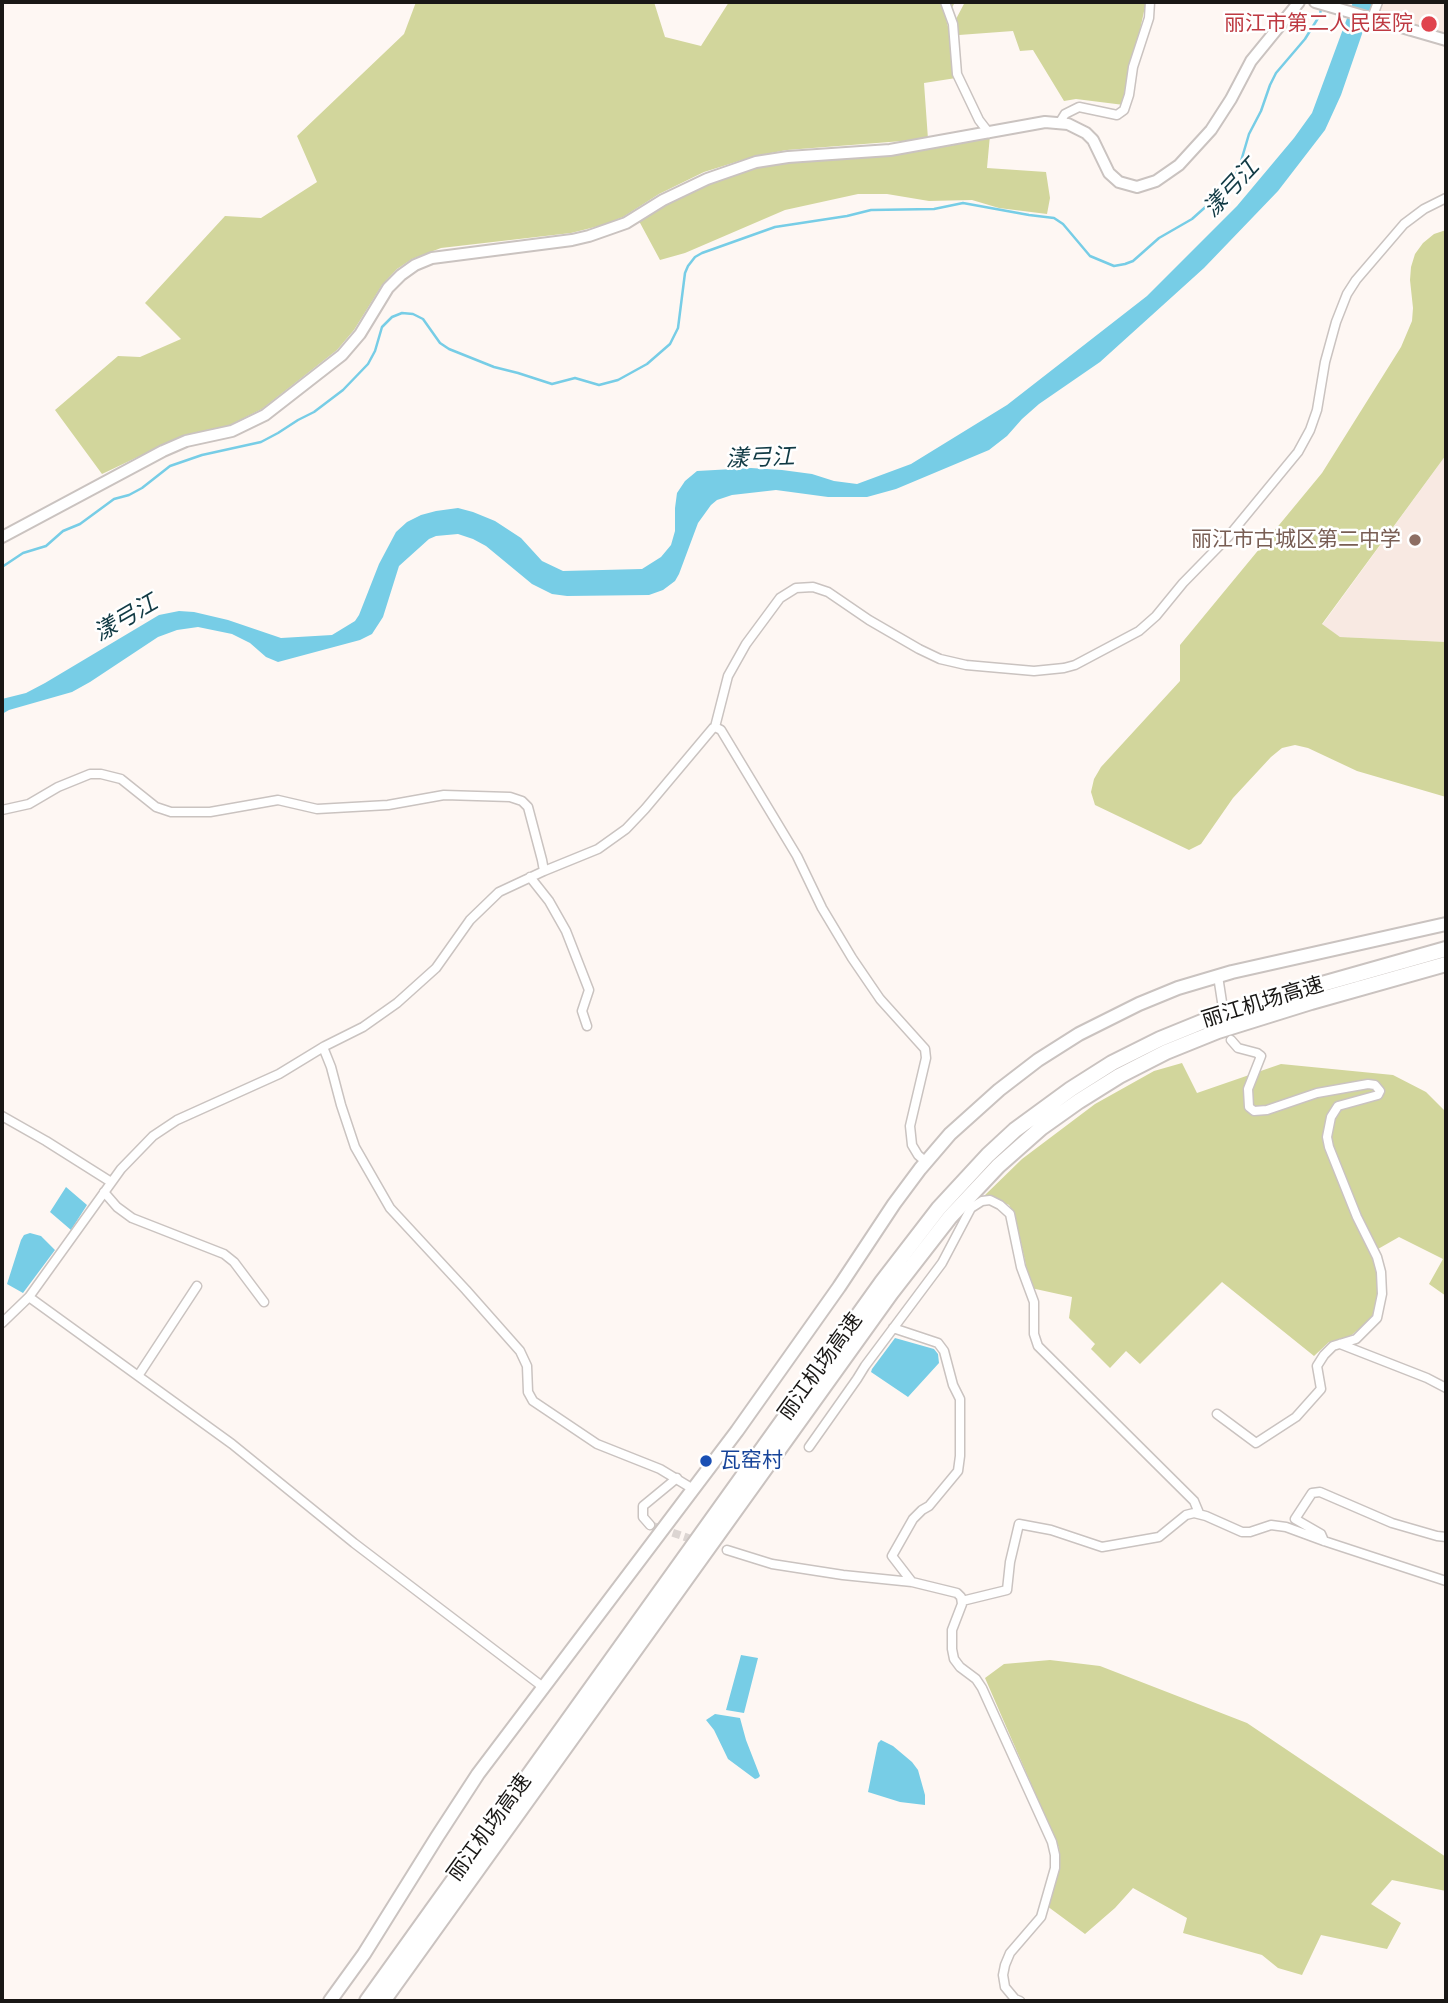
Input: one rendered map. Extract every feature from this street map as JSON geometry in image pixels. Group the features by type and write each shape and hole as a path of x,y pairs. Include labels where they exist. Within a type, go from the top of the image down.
{"highway":[{"path":"330,2001 364,1954 458,1803 781,1370 894,1204 950,1134 1018,1074 1059,1046 1129,1008 1178,988 1218,976 1446,924"},
{"name":"丽江机场高速","path":"367,2001 882,1282 939,1208 988,1155 1015,1130 1071,1089 1112,1063 1160,1039 1213,1017 1446,949"},
{"name":"丽江机场高速","path":"383,2001 891,1293 950,1217 998,1166 1041,1128 1079,1101 1119,1076 1166,1052 1218,1031 1446,964"}],"main road":[{"path":"2,537 163,451 186,441 232,431 265,415 342,355 360,334 394,281 422,261 442,255 589,236 626,223 663,200 707,178 756,162 788,157 890,150 1045,121 1060,122 1090,135 1109,173 1119,182 1137,187 1156,181 1179,165 1211,130 1251,61 1299,2"},
{"path":"1315,2 1446,40"}],"street":[{"path":"945,2 953,24 957,74 979,120 989,133"},
{"path":"1060,122 1065,114 1079,107 1117,115 1124,110 1133,67 1149,18 1150,2"},
{"path":"1370,18 1378,2"},
{"path":"2,1323 29,1297 131,1157 165,1128 279,1074 363,1027 397,1003 436,968 463,929 499,892 598,849 626,828 715,727 728,676 746,644 780,598 790,590 813,587 828,592 919,649 940,659 965,665 1034,671 1064,668 1075,665 1139,631 1228,537 1298,452 1317,410 1325,362 1347,294 1404,224 1423,209 1446,198"},
{"path":"715,727 721,730 797,856 822,908 852,958 880,999 925,1049 926,1058 910,1126 912,1145 926,1162"},
{"path":"2,810 29,804 58,787 94,774 121,779 156,807 171,812 209,812 278,800 317,810 388,805 444,795 510,797 523,801 527,807 544,871"},
{"path":"530,877 549,901 566,931 589,990 582,1012 587,1026"},
{"path":"1218,976 1222,1002"},
{"path":"1217,1414 1256,1443 1296,1417 1321,1389 1317,1366 1331,1348 1356,1339 1377,1318 1382,1294 1377,1257 1357,1217 1329,1147 1327,1129 1340,1104 1378,1096 1380,1091 1377,1086 1368,1084 1317,1093 1260,1112 1254,1111 1249,1107 1248,1089 1261,1056 1238,1048 1231,1040"},
{"path":"323,1047 355,1147 390,1208 520,1352 527,1366 528,1392 533,1401 597,1444 660,1469 692,1489"},
{"path":"2,1116 111,1182"},
{"path":"104,1192 117,1207 132,1218 224,1254 234,1262 264,1302"},
{"path":"809,1447 945,1258 971,1208 987,1200 1000,1205 1010,1214 1021,1267 1034,1302 1034,1334 1038,1346 1194,1501 1199,1513"},
{"path":"138,1376 197,1286"},
{"path":"29,1297 232,1444 354,1543 543,1687"},
{"path":"893,1328 938,1343 944,1351 953,1385 960,1399 958,1471 929,1506 913,1519 892,1556 912,1582"},
{"path":"1340,1344 1446,1388"},
{"path":"650,1525 643,1517 643,1506 677,1478"},
{"path":"1325,1541 1321,1534 1295,1519 1312,1493 1320,1492 1392,1523 1446,1537"},
{"path":"962,1601 1007,1590 1019,1524 1051,1530 1102,1547 1159,1537 1186,1515 1199,1513 1242,1532 1276,1525 1286,1527 1446,1581"},
{"path":"726,1550 757,1561 789,1567 912,1582 957,1593 962,1601 953,1630 954,1658 982,1688 1052,1842 1055,1855 1055,1868 1041,1917 1010,1953 1005,1965 1005,1987 1020,2001"}],"shaded area":[{"name":"丽江市第二人民医院","path":"1380,2 1446,2 1446,34 1376,14"},
{"name":"丽江市古城区第二中学","path":"1446,455 1446,642 1340,637 1322,625"}],"green space":[{"path":"416,2 654,2 665,37 701,46 729,2 955,2 946,19 956,78 924,83 928,139 787,150 755,156 704,172 659,194 623,217 603,225 571,233 441,248 412,259 397,269 382,285 354,330 337,350 262,409 230,425 184,435 102,474 55,410 118,356 140,357 181,339 145,303 225,216 261,218 317,182 297,136 404,34"},
{"path":"965,2 1146,2 1124,105 1076,99 1064,101 1033,50 1020,51 1013,31 959,35 956,19"},
{"path":"990,135 987,168 1046,172 1050,198 1047,214 999,208 972,200 929,201 887,194 858,194 785,210 685,253 660,260 639,221 709,184 758,168 788,163 891,156 979,140"},
{"path":"1446,230 1446,455 1322,624 1340,637 1446,642 1446,797 1357,771 1308,748 1295,745 1282,748 1271,757 1233,798 1201,844 1189,850 1095,805 1091,792 1101,767 1180,681 1180,645 1322,473 1401,347 1412,321 1410,280 1415,254 1434,234"},
{"path":"1182,1063 1197,1093 1281,1064 1393,1075 1426,1092 1446,1112 1446,1296 1429,1284 1443,1259 1399,1237 1371,1253 1378,1275 1378,1307 1373,1317 1346,1340 1329,1342 1314,1356 1222,1282 1140,1364 1126,1351 1110,1368 1091,1349 1095,1344 1069,1318 1072,1297 1031,1288 1015,1216 1009,1205 985,1195 1022,1159 1095,1104 1154,1071"},
{"path":"1050,1660 1100,1666 1247,1723 1446,1857 1446,1891 1392,1880 1371,1904 1401,1923 1387,1949 1321,1935 1302,1975 1278,1968 1262,1955 1183,1933 1187,1918 1133,1888 1085,1934 1047,1906 1060,1865 1059,1848 985,1678 1004,1664"}],"water":[{"path":"1353,2 1373,2 1341,95 1325,130 1278,191 1204,268 1100,362 1039,404 989,450 896,489 867,497 828,497 776,490 732,495 717,500 698,523 675,581 663,590 649,595 552,594 532,584 486,546 473,539 458,534 436,536 399,566 383,617 372,634 360,640 278,662 232,634 198,627 177,630 158,637 72,692 2,714 2,699 26,693 45,683 159,615 179,611 194,612 281,638 332,635 355,621 396,532 421,515 458,508 473,512 495,521 521,538 542,561 563,571 642,569 661,557 671,545 675,531 677,493 685,481 697,471 751,468 782,470 857,484 911,464 1007,405 1147,296 1237,206 1312,113"},
{"path":"66,1187 87,1205 71,1230 50,1212"},
{"path":"30,1233 41,1236 55,1250 23,1293 7,1284 21,1240 24,1235"},
{"path":"895,1338 934,1349 938,1354 939,1363 908,1397 871,1372"},
{"path":"741,1655 758,1658 744,1713 726,1710"},
{"path":"715,1714 740,1718 760,1776 758,1778 755,1779 728,1759 706,1720"},
{"path":"881,1740 893,1746 918,1770 925,1805 900,1802 868,1792 878,1743"}],"waterway":[{"name":"漾弓江","path":"2,567 23,553 46,546 63,531 80,524 114,499 142,488 170,466 202,455 261,442 314,412 343,390 368,364 382,327 392,317 402,313 423,319 440,343 449,349 494,367 552,384 575,378 599,385 618,380 647,364 670,344 678,328 685,273 695,257 775,227 871,210 934,209 963,203 1054,218 1063,224 1090,256 1114,266 1133,261 1159,238 1192,219 1231,184 1239,168 1249,134 1276,73 1305,39 1320,15 1321,8"}],"tunnel":[{"path":"650,1525 697,1541"}],"place":[{"name":"丽江市第二人民医院","path":"1429,24"},
{"name":"丽江市古城区第二中学","path":"1415,540"},
{"name":"瓦窑村","path":"706,1461"}]}
